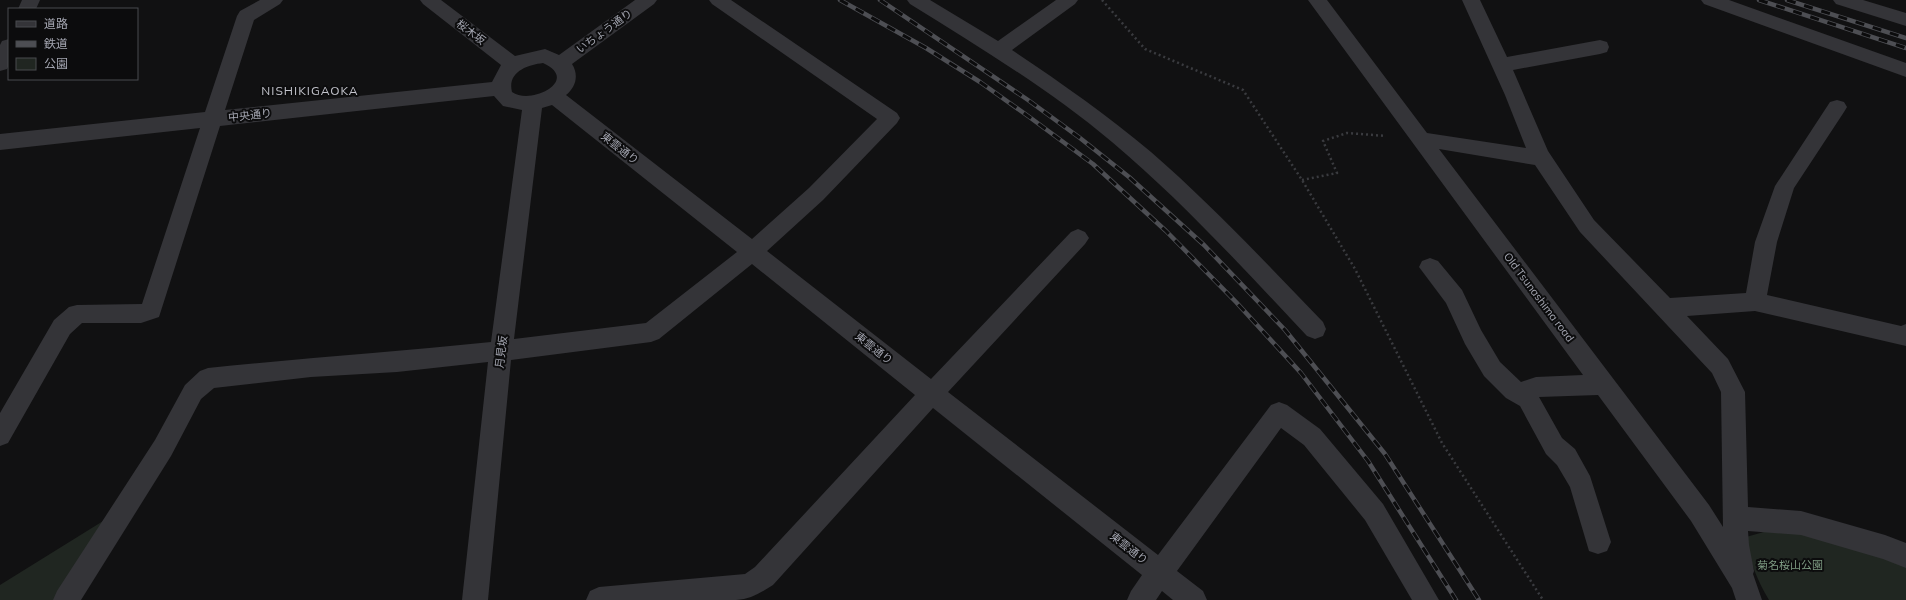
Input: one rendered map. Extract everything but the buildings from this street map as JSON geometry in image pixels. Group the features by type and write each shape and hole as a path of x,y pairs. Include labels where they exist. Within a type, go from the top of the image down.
{"street":[{"path":"0,435 62,327 77,314 141,314 151,310 246,16 274,0"},
{"name":"桜木坂","path":"429,0 514,64"},
{"name":"いちょう通り","path":"561,63 648,0"},
{"path":"66,600 163,448 193,392 208,378 310,367 396,362 501,351 651,332 752,252 816,194 890,118 718,0"},
{"path":"916,0 1050,85 1143,157 1202,211 1315,329"},
{"path":"998,51 1069,0"},
{"name":"Old Tsunashima road","path":"1317,0 1700,513 1746,591"},
{"path":"1471,0 1502,65 1542,158 1587,226 1720,366 1733,392 1736,545 1746,591"},
{"path":"1710,0 1906,70"},
{"path":"1842,0 1906,20"},
{"path":"1502,65 1600,47"},
{"path":"0,64 8,48"},
{"path":"540,56 555,59 566,69 567,76 561,90 554,96 533,104 515,103 503,94 500,88 503,76 514,64 523,59 540,56"},
{"name":"中央通り","path":"0,142 500,88"},
{"name":"東雲通り","path":"554,96 1194,600"},
{"name":"月見坂","path":"475,600 501,351 533,104"},
{"path":"1755,302 1766,242 1785,186 1837,107"},
{"path":"1422,141 1432,140 1542,158"},
{"path":"599,600 749,586 764,576 932,393 1078,238"},
{"path":"1430,267 1454,297 1473,337 1492,369 1518,394 1528,399 1554,446 1566,457 1581,484 1598,542"},
{"path":"1665,308 1755,302 1906,337 1906,334"},
{"path":"1518,394 1536,387 1604,384"},
{"path":"1140,600 1161,574 1279,413 1312,437 1374,512 1426,600"},
{"path":"1735,518 1801,523 1885,547 1906,556"}],"path":[{"path":"1102,0 1146,49 1243,90 1302,180 1355,269 1442,443 1543,600"},
{"path":"1302,180 1336,173 1323,141 1337,134 1352,132 1422,141"}],"green space":[{"path":"116,513 61,600 0,600 0,585"},
{"name":"菊名桜山公園","path":"1778,528 1906,562 1906,600 1769,600 1754,570 1746,537"}],"railway":[{"path":"840,0 926,48 980,82 1028,116 1093,164 1166,231 1236,302 1301,373 1368,461 1456,600"},
{"path":"880,0 1028,100 1080,138 1129,177 1204,245 1285,330 1385,454 1479,600"},
{"path":"1759,0 1906,48"},
{"path":"1787,0 1906,38"}],"district":[{"name":"NISHIKIGAOKA","path":"310,90"}]}
